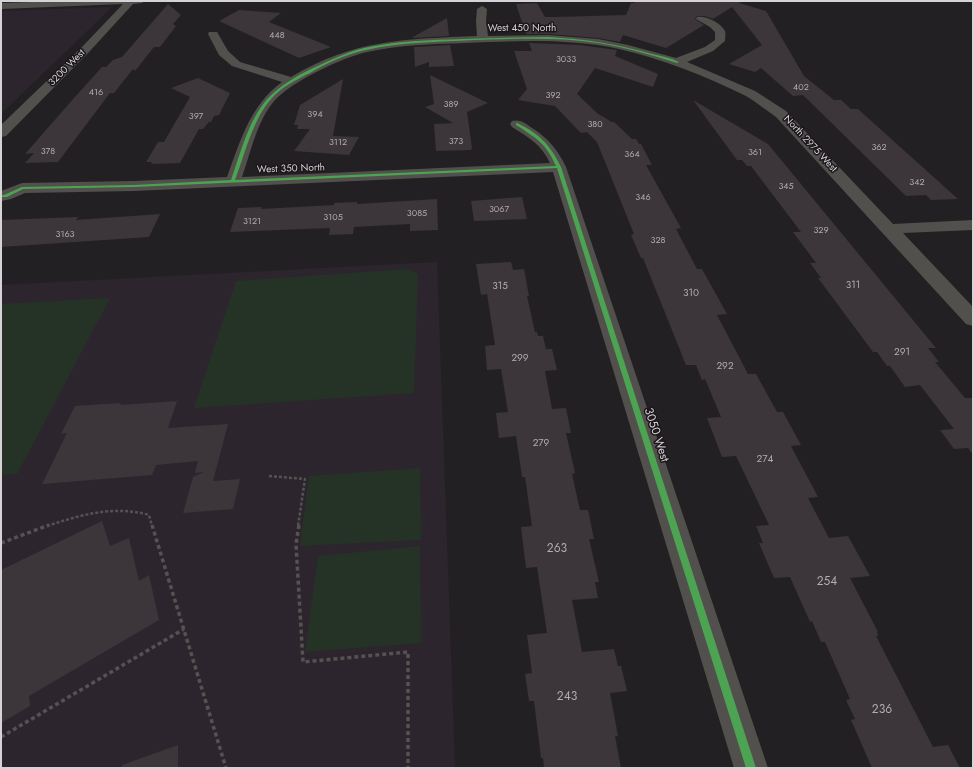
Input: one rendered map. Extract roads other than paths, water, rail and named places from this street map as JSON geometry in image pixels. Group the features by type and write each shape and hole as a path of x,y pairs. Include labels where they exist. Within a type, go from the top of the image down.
{"street":[{"name":"3200 West","path":"1,133 85,50 131,1"},
{"path":"1,6 144,1"},
{"path":"480,5 483,39"},
{"path":"677,62 709,49 720,40 720,32 714,25 701,19"},
{"path":"213,34 222,53 236,64 291,81"},
{"name":"West 450 North","path":"233,181 260,111 272,96 291,81 347,55 364,49 416,42 483,39 566,39 598,42 677,62"},
{"name":"North 2975 West","path":"677,62 751,94 781,114 973,319"},
{"name":"3050 West","path":"517,124 544,141 554,155 559,167 751,768"},
{"name":"West 350 North","path":"1,196 5,196 22,188 134,186 559,167"},
{"name":"West 350 North","path":"1,181 16,181 22,188"},
{"path":"890,229 973,225"}]}
